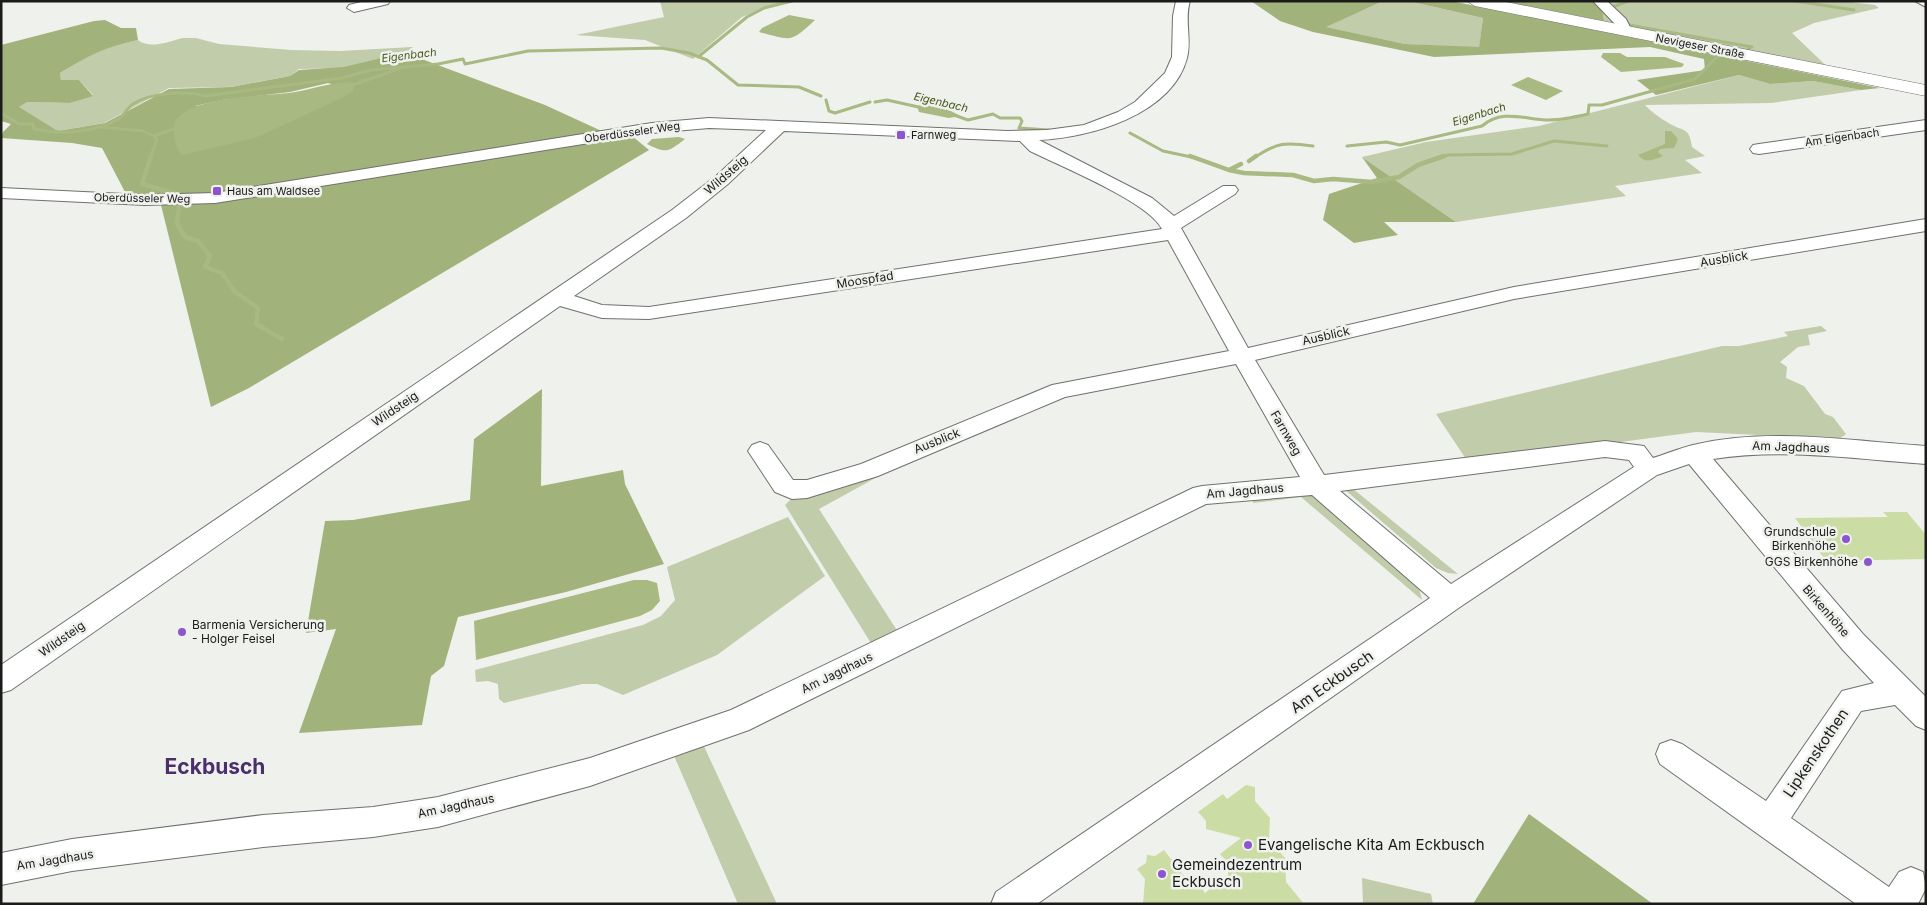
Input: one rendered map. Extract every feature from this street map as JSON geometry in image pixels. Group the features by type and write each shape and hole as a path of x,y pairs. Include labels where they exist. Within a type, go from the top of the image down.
{"main road":[{"name":"Nevigeser Straße","path":"1475,1 1926,91"}],"street":[{"path":"354,8 383,1"},
{"name":"Oberdüsseler Weg","path":"1,193 153,200 215,198 652,128 709,123 1025,137 1076,132 1099,126 1135,110 1147,102 1163,85 1177,66 1182,50 1180,10 1183,1"},
{"path":"1600,1 1622,23 1625,31"},
{"path":"1922,1 1926,3"},
{"name":"Am Eigenbach","path":"1759,149 1926,125"},
{"name":"Wildsteig","path":"1,681 679,214 722,180 780,126"},
{"name":"Farnweg","path":"1025,137 1036,148 1146,202 1165,217 1242,356 1317,485 1450,599"},
{"path":"1172,230 1229,190"},
{"name":"Ausblick","path":"760,451 784,486 792,490 807,489 869,470 1060,390 1242,356 1514,293 1926,225"},
{"name":"Moospfad","path":"558,297 576,306 597,311 649,313 1172,230"},
{"name":"Am Jagdhaus","path":"1,869 72,855 263,831 391,819 438,812 590,772 740,721 1202,494 1317,485 1605,449 1636,452 1654,466 1694,453 1741,446 1775,446 1926,455"},
{"name":"Birkenhöhe","path":"1694,453 1734,498 1808,590 1899,691 1926,717"},
{"name":"Am Eckbusch","path":"1008,904 1450,599 1654,466"},
{"name":"Lipkenskothen","path":"1770,822 1852,700 1899,691"},
{"path":"1671,754 1884,904"}],"shaded area":[{"path":"660,1 785,1 742,17 693,59 645,40 576,35 664,17"},
{"path":"1251,1 1383,1 1326,27 1405,44 1479,47 1483,18 1408,1 1451,1 1880,88 1861,90 1813,81 1770,84 1739,75 1656,95 1637,80 1705,70 1704,59 1650,47 1434,57 1313,32 1280,21"},
{"path":"1383,1 1408,1 1483,18 1479,48 1405,44 1325,27"},
{"path":"1501,1 1601,1 1604,21"},
{"path":"1601,1 1842,1 1875,5 1879,8 1814,23 1792,33 1840,79 1603,32 1604,21"},
{"path":"789,15 815,20 800,33 790,38 759,32 762,28"},
{"path":"105,20 121,28 136,28 138,40 116,45 97,53 60,73 61,80 79,80 93,96 70,103 27,102 19,107 58,131 105,123 169,89 231,87 290,76 299,70 344,67 414,50 419,58 545,105 606,133 632,136 649,150 249,388 211,407 159,197 125,192 102,148 72,143 1,138 3,132 11,124 1,121 1,45 94,21","holes":["328,83 353,91 195,106 222,100 290,92"]},
{"path":"183,38 196,38 219,44 291,50 340,51 412,47 414,50 342,68 299,69 290,76 230,87 169,88 104,123 58,131 18,107 27,102 70,103 93,95 79,80 61,80 60,73 107,48 138,40 154,45"},
{"path":"1603,53 1620,53 1627,57 1665,57 1684,64 1682,67 1621,72 1601,57"},
{"path":"1739,75 1770,84 1813,81 1861,90 1771,103 1645,105 1653,113 1688,133 1692,147 1705,156 1685,160 1702,173 1615,186 1626,196 1456,222 1362,157 1426,142 1539,126"},
{"path":"1528,77 1563,91 1546,100 1511,85"},
{"path":"349,82 355,84 353,91 344,97 255,138 182,155 176,145 174,134 175,121 185,112 200,105 219,100 289,93"},
{"path":"930,104 960,116 949,118 919,112 917,106"},
{"path":"1665,131 1671,131 1678,139 1674,148 1660,149 1658,152 1663,156 1653,160 1644,160 1638,155 1665,144"},
{"path":"679,137 685,139 675,147 667,150 647,144 652,139"},
{"path":"1362,157 1456,222 1384,222 1398,235 1354,243 1323,220 1329,194 1377,178"},
{"path":"1821,326 1827,331 1808,335 1810,345 1798,347 1780,362 1787,367 1786,378 1804,386 1825,414 1833,417 1846,434 1839,439 1696,432 1468,462 1436,414 1722,346 1739,346 1788,336 1784,332"},
{"path":"542,389 541,486 623,470 625,484 664,564 566,592 458,617 444,666 431,676 422,725 299,733 336,629 306,633 325,521 353,520 470,500 474,439"},
{"path":"874,470 879,476 819,509 898,632 874,648 785,505 795,495"},
{"path":"1352,488 1458,574 1448,573 1436,568 1344,489"},
{"path":"1252,494 1311,494 1419,588 1422,600 1301,497 1253,503"},
{"path":"788,517 825,576 717,655 623,695 597,684 582,684 504,703 499,699 498,684 488,681 476,682 475,670 643,625 661,616 675,600 667,567"},
{"path":"634,580 647,580 657,583 660,601 652,610 640,616 476,660 474,621"},
{"path":"702,742 777,904 738,904 672,751"},
{"path":"1529,814 1653,904 1473,904"},
{"path":"1362,878 1431,894 1433,904 1363,904"}],"building":[{"name":"Grundschule Birkenhöhe","path":"1883,512 1907,512 1926,535 1926,559 1826,561 1795,518 1888,517"},
{"name":"Evangelische Kita Am Eckbusch","path":"1246,785 1255,787 1255,801 1270,818 1269,840 1285,858 1286,882 1304,904 1143,904 1145,879 1137,869 1146,863 1147,855 1155,856 1164,850 1171,859 1180,861 1179,870 1186,878 1195,879 1205,893 1228,875 1228,863 1220,854 1241,838 1206,829 1206,821 1198,812 1223,794 1227,799"}],"waterway":[{"path":"698,57 747,17 764,8 792,1"},
{"name":"Eigenbach","path":"1613,10 1610,8 1628,1"},
{"name":"Eigenbach","path":"1796,1 1854,10"},
{"name":"Eigenbach","path":"1625,21 1629,25 1752,47 1748,49"},
{"name":"Eigenbach","path":"1,113 19,124 33,124 34,129 76,132 97,128 117,120 133,104 158,95 188,93 205,96 342,78 371,70 438,64 463,59 465,64 528,51 661,48 698,57"},
{"name":"Eigenbach","path":"698,57 707,60 738,85 799,87 821,96"},
{"name":"Eigenbach","path":"1347,146 1386,142 1400,145 1482,126 1498,117 1514,116 1549,120 1588,114 1589,105 1602,105 1695,79 1717,57"},
{"path":"350,86 401,68"},
{"name":"Eigenbach","path":"826,100 829,111 835,113 870,102"},
{"name":"Eigenbach","path":"875,102 887,100 923,108"},
{"name":"Eigenbach","path":"954,115 968,120 993,114 1000,118 1020,118 1022,121 1019,128 1049,130"},
{"path":"100,127 143,131 154,136"},
{"path":"154,136 179,127"},
{"name":"Eigenbach","path":"1130,133 1163,151 1195,158"},
{"path":"150,158 157,140 154,136"},
{"path":"1440,158 1448,155 1512,154 1554,141 1607,146"},
{"name":"Eigenbach","path":"1254,158 1282,144 1313,146"},
{"path":"151,156 142,184 177,194"},
{"name":"Eigenbach","path":"1190,156 1195,158"},
{"name":"Eigenbach","path":"1249,161 1256,156"},
{"path":"1229,170 1244,173 1293,175 1314,181 1333,179 1372,182 1399,177 1418,165 1444,156"},
{"name":"Eigenbach","path":"1195,158 1229,170"},
{"name":"Eigenbach","path":"1229,170 1241,164"},
{"path":"179,207 177,224 185,237 198,241 210,256 205,267 222,273 235,292 258,308 256,324 282,339"}],"place":[{"name":"Farnweg","path":"901,135"},
{"name":"Haus am Waldsee","path":"217,191"},
{"name":"Grundschule Birkenhöhe","path":"1846,539"},
{"name":"GGS Birkenhöhe","path":"1868,562"},
{"name":"Barmenia Versicherung - Holger Feisel","path":"182,632"},
{"name":"Evangelische Kita Am Eckbusch","path":"1248,845"},
{"name":"Gemeindezentrum Eckbusch","path":"1162,874"}],"district":[{"name":"Eckbusch","path":"215,767"}]}
